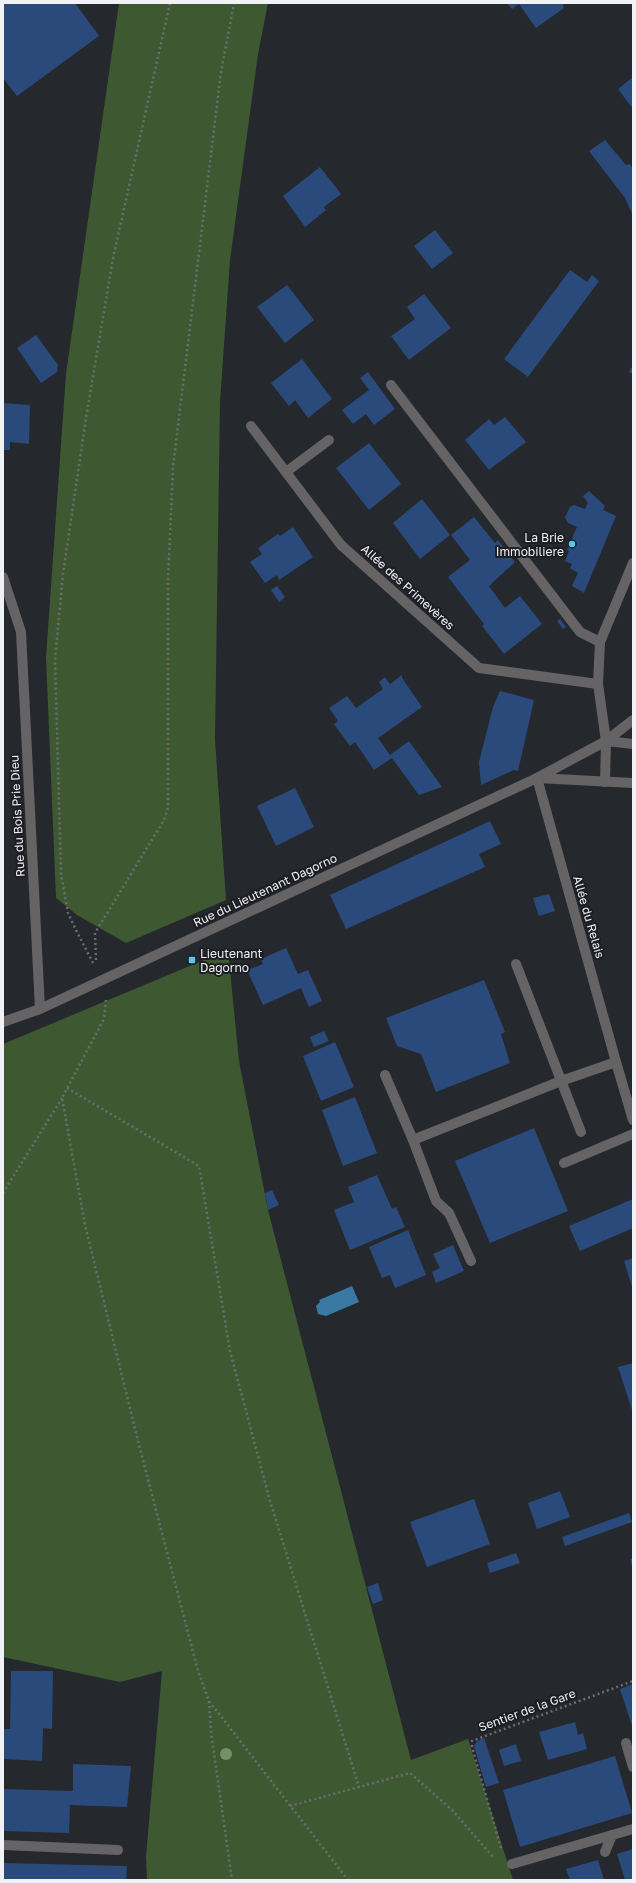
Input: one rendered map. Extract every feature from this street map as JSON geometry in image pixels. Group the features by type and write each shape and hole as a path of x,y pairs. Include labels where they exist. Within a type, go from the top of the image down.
{"street":[{"path":"391,385 580,632 600,642"},
{"name":"Allée des Primevères","path":"251,426 341,545 479,668 598,684"},
{"path":"286,472 329,440"},
{"path":"605,782 606,741 598,684 600,642 633,563"},
{"name":"Rue du Bois Prie Dieu","path":"3,576 21,632 40,1009"},
{"name":"Rue du Lieutenant Dagorno","path":"3,1022 40,1009 537,778 606,741 633,720"},
{"path":"606,741 633,744"},
{"path":"537,778 633,783"},
{"name":"Allée du Relais","path":"537,778 633,1120"},
{"path":"516,964 561,1082 582,1132"},
{"path":"413,1140 616,1062"},
{"path":"385,1076 413,1140 436,1200 449,1213 471,1261"},
{"path":"564,1163 633,1134"},
{"path":"626,1743 633,1766"},
{"path":"512,1864 633,1829"},
{"path":"605,1852 612,1836"},
{"path":"3,1845 118,1850"}],"path":[{"path":"170,3 113,258 86,418 64,566 55,660 62,874 68,913 76,932 96,968 95,933 164,820 168,808 168,581 173,467 221,72 234,3"},
{"path":"3,1193 62,1098 104,1019 105,996"},
{"path":"67,1088 199,1166 230,1351 270,1501 359,1787"},
{"path":"62,1098 85,1225 107,1318 194,1655 209,1701 211,1732 232,1880"},
{"name":"Sentier de la Gare","path":"502,1849 472,1748 472,1741 633,1681"},
{"path":"209,1701 348,1880"},
{"path":"290,1806 410,1773 452,1810 495,1860"}],"green space":[{"path":"119,3 268,3 258,54 230,260 220,402 215,740 226,900 126,943 77,915 56,898 46,657 66,374"},
{"path":"228,950 239,1061 268,1210 411,1760 468,1739 513,1880 147,1880 146,1857 162,1671 120,1682 3,1657 3,1044"}],"water":[{"path":"352,1286 359,1302 326,1316 318,1314 316,1306 320,1302 319,1300"}],"building":[{"path":"3,3 75,3 99,36 17,96 3,78"},
{"path":"507,3 565,3 563,5 564,8 536,28 519,4 512,9"},
{"path":"633,77 633,109 618,89"},
{"path":"605,140 626,165 630,164 633,169 633,216 625,198 589,151"},
{"path":"320,167 341,194 324,207 326,210 305,227 283,196"},
{"path":"435,230 453,253 432,269 414,246"},
{"path":"570,270 587,282 592,275 599,281 528,377 504,359"},
{"path":"287,285 314,320 285,343 257,307"},
{"path":"424,294 451,328 409,360 391,336 415,319 407,307"},
{"path":"36,335 58,365 57,372 41,383 17,348"},
{"path":"302,359 332,399 308,418 295,400 289,406 271,383"},
{"path":"633,365 633,374 629,372"},
{"path":"368,372 395,409 374,425 366,414 353,424 342,410 369,390 360,378"},
{"path":"3,403 30,405 29,444 10,442 10,450 3,450"},
{"path":"505,417 526,442 489,470 465,440 489,419 494,425"},
{"path":"369,443 401,484 369,510 336,468"},
{"path":"589,491 605,506 603,510 616,516 584,593 572,586 578,573 570,568 572,564 565,561 569,551 567,550 577,527 568,523 565,517 570,507 574,505 585,509 588,503 583,496"},
{"path":"422,499 450,535 420,559 393,523"},
{"path":"474,517 495,543 498,540 515,562 489,586 505,608 520,596 542,624 504,654 482,626 484,624 448,577 470,560 451,535"},
{"path":"293,527 313,557 279,580 277,575 265,583 250,562 262,554 258,548 278,534 280,536"},
{"path":"277,586 285,597 279,602 271,590"},
{"path":"560,619 566,627 563,629 557,621"},
{"path":"402,675 402,678 422,707 378,738 390,755 409,741 442,787 419,795 392,758 374,770 355,742 350,746 334,724 338,721 329,708 347,696 356,708 383,689 379,682 385,677 390,684"},
{"path":"500,691 534,700 518,771 514,770 481,785 479,762 493,707"},
{"path":"295,788 314,827 276,846 257,806"},
{"path":"490,821 501,844 479,854 485,867 346,929 330,895"},
{"path":"549,894 555,911 539,916 533,898"},
{"path":"286,948 298,974 308,970 322,1001 309,1007 301,988 263,1005 247,970 263,964 261,959"},
{"path":"484,980 505,1032 501,1034 510,1063 436,1092 421,1054 397,1046 386,1018"},
{"path":"324,1031 329,1041 314,1047 310,1037"},
{"path":"335,1042 354,1087 321,1101 303,1056"},
{"path":"355,1097 377,1153 343,1166 322,1110"},
{"path":"534,1128 568,1211 490,1243 455,1161"},
{"path":"377,1175 392,1209 396,1207 405,1227 350,1250 334,1210 354,1202 348,1187"},
{"path":"272,1190 279,1205 268,1210 265,1193"},
{"path":"633,1199 633,1228 580,1251 569,1226"},
{"path":"408,1230 426,1275 395,1288 390,1275 382,1278 369,1247"},
{"path":"453,1245 464,1271 436,1283 432,1272 440,1268 433,1254"},
{"path":"633,1258 633,1290 624,1261"},
{"path":"633,1363 633,1413 618,1367"},
{"path":"560,1491 570,1517 537,1529 528,1503"},
{"path":"474,1499 490,1544 427,1567 410,1522"},
{"path":"629,1513 632,1522 565,1546 562,1537"},
{"path":"516,1553 520,1563 490,1573 487,1563"},
{"path":"633,1558 633,1570 630,1559"},
{"path":"378,1583 383,1600 373,1604 367,1587"},
{"path":"11,1671 53,1671 52,1729 43,1728 42,1761 3,1759 3,1729 10,1729"},
{"path":"633,1684 633,1729 620,1689"},
{"path":"575,1722 578,1735 583,1733 587,1749 548,1760 539,1732"},
{"path":"484,1738 499,1783 486,1787 474,1746 477,1741"},
{"path":"516,1744 521,1761 504,1766 499,1750"},
{"path":"615,1756 632,1813 520,1847 503,1790"},
{"path":"73,1764 131,1766 127,1807 70,1805 69,1833 3,1831 3,1789 73,1791"},
{"path":"633,1849 633,1880 625,1880 617,1854"},
{"path":"598,1860 604,1880 570,1880 566,1869"},
{"path":"3,1863 127,1866 126,1880 3,1880"}],"place":[{"name":"La Brie Immobiliere","path":"572,544"},
{"name":"Lieutenant Dagorno","path":"192,960"}]}
